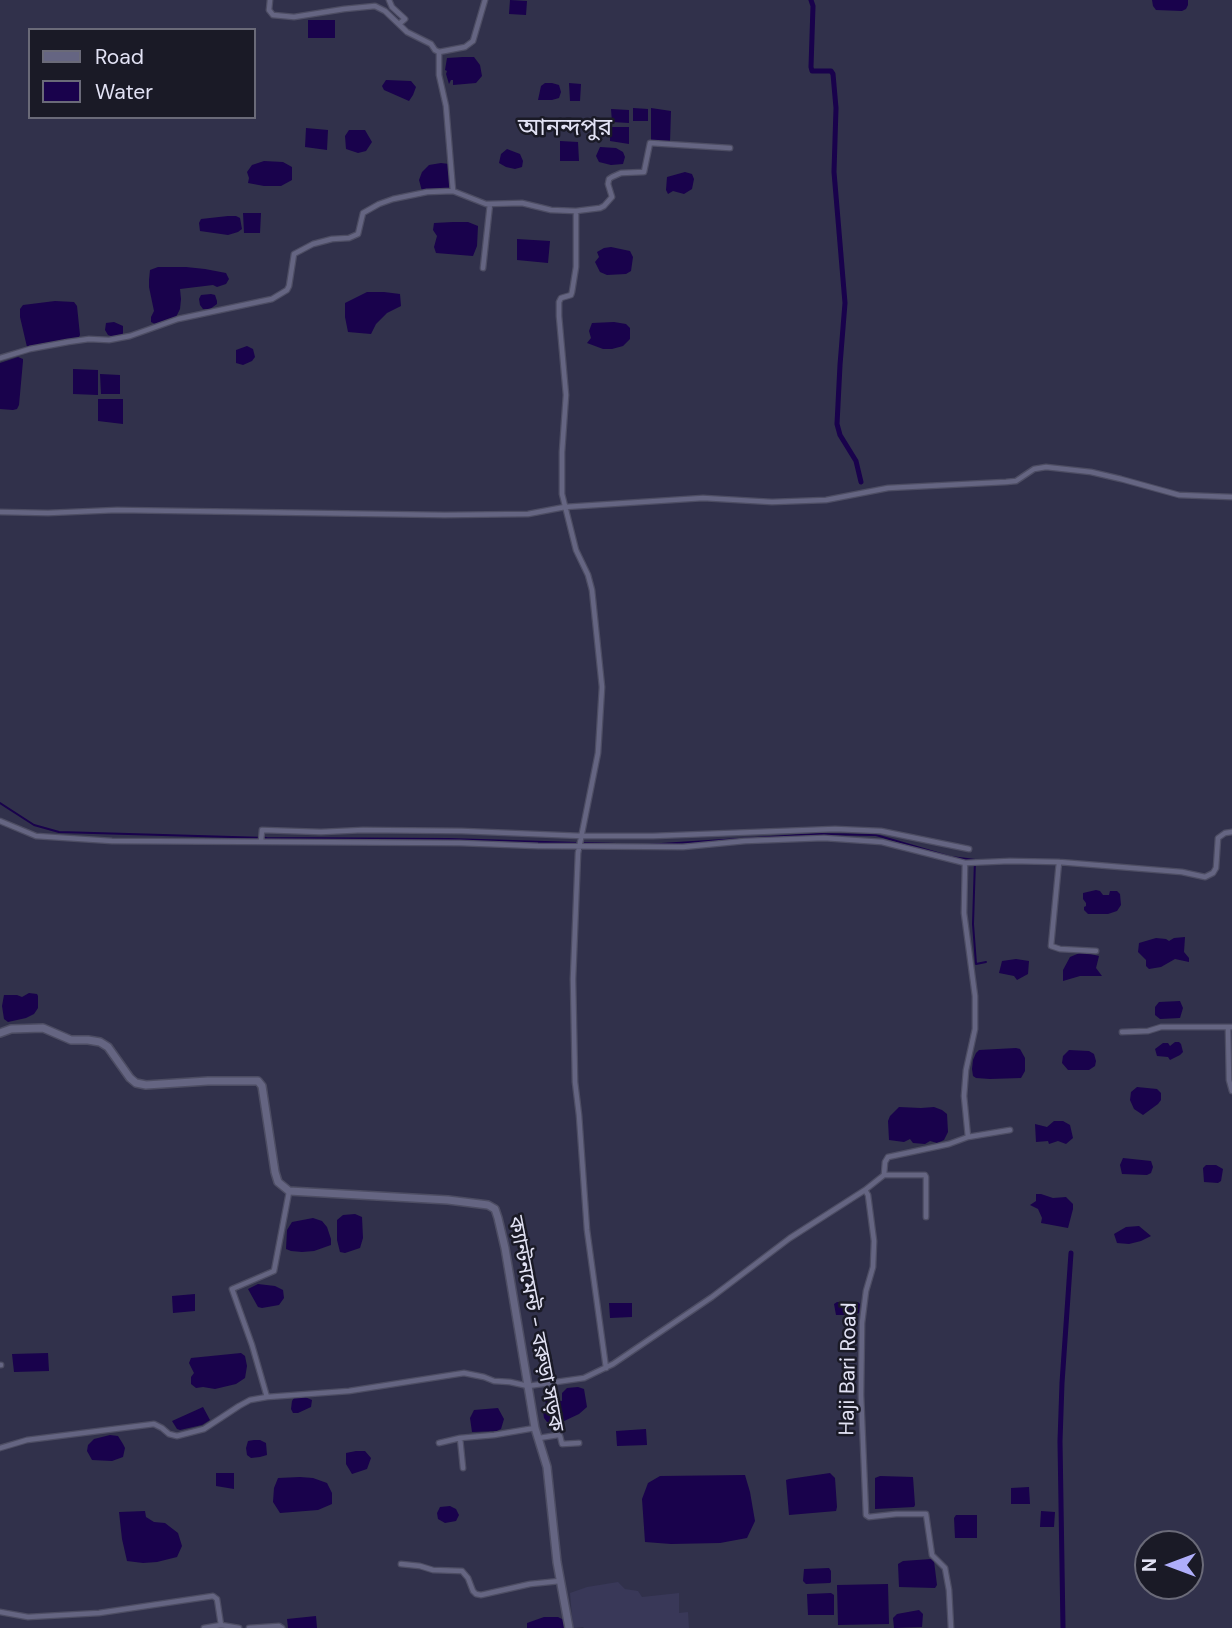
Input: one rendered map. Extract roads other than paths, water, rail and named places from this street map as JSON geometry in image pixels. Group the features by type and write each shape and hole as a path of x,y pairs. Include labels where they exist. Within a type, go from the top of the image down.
{"main road":[{"path":"0,1033 11,1029 43,1028 71,1040 100,1042 108,1047 130,1079 146,1085 258,1081 262,1086 275,1172 278,1182 289,1191"},
{"name":"ক্যান্টনমেন্ট - বরুড়া সড়ক","path":"289,1191 448,1200 488,1205 495,1209 505,1248 535,1428 547,1467 560,1581 569,1628"}],"street":[{"path":"270,0 269,10 273,15 293,17 375,6 385,11 407,32 431,44 439,52 465,47 472,41 485,0"},
{"path":"389,0 392,7 405,19 399,24"},
{"path":"439,52 439,75 446,106 453,191"},
{"path":"0,358 68,342 130,336 178,319 272,299 287,290 296,252 313,244 358,234 363,213 393,199 427,192 453,191 482,204 522,203 551,210 576,211 604,206 612,197 608,184 612,177 621,173 644,172 650,144 730,148"},
{"path":"483,268 490,204"},
{"path":"576,211 576,267 572,292 559,302 566,395 562,494 576,550 592,590 602,687 598,753 578,853 573,979 575,1082 587,1230 606,1368"},
{"path":"0,512 155,510 528,514 565,507 703,498 772,502 826,500 888,488 1016,481 1034,469 1046,467 1101,475 1179,495 1232,497"},
{"path":"0,821 36,836 112,841 581,841 835,829 881,831 969,849"},
{"path":"261,840 262,830 363,830 683,847 824,838 882,842 967,863 1059,862 1182,872 1205,877 1216,868 1218,838 1224,833 1232,832"},
{"path":"1059,862 1051,946 1096,951"},
{"path":"967,863 964,913 975,996 975,1030 966,1070 964,1096 968,1138"},
{"path":"1122,1032 1148,1031 1161,1027 1230,1027 1229,1080 1232,1091"},
{"path":"884,1175 888,1157 1010,1130"},
{"path":"0,1448 27,1440 154,1424 177,1436 204,1429 250,1400 349,1391 464,1373 528,1386 584,1378 606,1368 712,1297 790,1238 884,1175 925,1175 926,1217"},
{"name":"Haji Bari Road","path":"865,1190 874,1241 873,1267 862,1323 866,1515 926,1514 932,1555 945,1568 950,1590 951,1628"},
{"path":"267,1397 232,1289 274,1271 289,1191"},
{"path":"439,1443 535,1428"},
{"path":"539,1438 560,1435 562,1444 579,1443"},
{"path":"460,1438 463,1468"},
{"path":"401,1564 433,1570 462,1571 473,1591 481,1595 530,1584 560,1581"},
{"path":"0,1612 28,1618 99,1613 214,1596 217,1599 221,1625"},
{"path":"204,1628 221,1625 239,1628"},
{"path":"249,1628 282,1628"}],"water":[{"path":"510,0 527,1 526,15 509,14"},
{"path":"1152,0 1188,0 1188,5 1182,11 1156,10"},
{"path":"308,20 335,20 335,38 308,38"},
{"path":"474,57 480,65 482,76 476,83 453,85 451,80 449,84 445,70 447,58"},
{"path":"386,80 411,81 416,87 409,101 384,90 382,86"},
{"path":"545,83 559,85 559,98 538,100 541,86"},
{"path":"569,83 581,84 580,101 570,101"},
{"path":"633,108 648,109 648,121 633,121"},
{"path":"651,108 671,111 670,142 651,142"},
{"path":"611,109 629,110 629,123 612,122"},
{"path":"610,127 629,127 629,144 610,141"},
{"path":"306,128 328,130 327,150 305,147"},
{"path":"349,130 365,130 372,142 366,151 358,153 346,149 345,136"},
{"path":"560,141 578,142 579,161 560,161"},
{"path":"600,147 616,148 623,152 623,164 599,162 596,156"},
{"path":"507,149 520,154 522,167 515,169 499,163 501,154"},
{"path":"264,161 283,162 292,167 292,180 281,186 248,183 247,172 252,165"},
{"path":"449,164 449,188 422,191 419,180 422,172 429,165"},
{"path":"685,172 692,174 692,189 684,194 673,191 668,194 667,177"},
{"path":"243,213 261,213 260,233 244,233"},
{"path":"228,216 240,218 242,229 228,235 200,231 201,219"},
{"path":"468,222 478,226 477,246 473,256 436,253 434,247 437,236 433,230 434,223"},
{"path":"517,239 550,241 548,263 517,260"},
{"path":"611,247 630,251 633,257 631,271 626,274 607,275 600,272 595,262 599,257 597,252"},
{"path":"158,267 205,269 226,273 229,279 226,284 217,287 213,285 180,289 180,309 175,319 155,324 151,322 154,311 149,280 150,270"},
{"path":"367,292 400,294 401,306 387,313 371,334 348,332 345,303"},
{"path":"201,295 215,295 217,304 210,309 203,309 199,299"},
{"path":"55,301 74,302 77,306 80,335 78,339 27,347 20,309 23,305"},
{"path":"114,322 123,326 123,335 108,335 105,330 106,323"},
{"path":"592,323 626,324 630,328 630,339 623,346 603,349 587,343 591,338 589,331"},
{"path":"247,346 253,349 255,357 243,365 236,363 236,350"},
{"path":"18,357 23,359 19,405 13,410 0,409 0,363"},
{"path":"73,369 98,370 98,395 73,394"},
{"path":"100,374 120,375 120,394 101,394"},
{"path":"98,399 123,399 123,424 98,421"},
{"path":"1096,890 1103,895 1109,895 1110,891 1120,894 1121,905 1117,911 1088,914 1084,910 1086,903 1083,893"},
{"path":"1185,937 1184,952 1189,962 1175,959 1161,967 1149,969 1146,960 1138,952 1139,943 1156,938 1169,941"},
{"path":"1082,952 1099,956 1096,968 1102,976 1080,976 1063,981 1063,970 1070,957"},
{"path":"1002,961 1029,961 1028,974 1017,980 1014,976 999,973"},
{"path":"29,993 38,996 38,1008 34,1014 8,1022 4,1019 4,995 22,997"},
{"path":"1180,1001 1183,1008 1180,1018 1160,1019 1155,1015 1155,1007 1159,1002"},
{"path":"1175,1042 1181,1044 1183,1052 1180,1055 1170,1060 1168,1057 1157,1056 1155,1049 1163,1043 1170,1046"},
{"path":"1020,1049 1025,1058 1025,1071 1021,1078 990,1079 973,1076 973,1060 979,1050"},
{"path":"1069,1050 1089,1051 1094,1054 1095,1066 1089,1070 1068,1070 1062,1063 1063,1056"},
{"path":"1137,1087 1157,1089 1161,1093 1158,1104 1143,1115 1134,1109 1130,1100 1131,1092"},
{"path":"899,1107 934,1107 942,1110 947,1114 948,1132 944,1140 925,1144 913,1143 910,1139 904,1142 889,1140 888,1121"},
{"path":"1054,1121 1063,1121 1070,1125 1073,1138 1066,1144 1058,1141 1049,1144 1048,1141 1036,1142 1035,1124 1047,1127"},
{"path":"1123,1158 1151,1161 1151,1173 1122,1174 1120,1165"},
{"path":"1206,1165 1216,1165 1223,1169 1221,1181 1204,1182 1203,1168"},
{"path":"1036,1194 1053,1198 1066,1197 1073,1204 1068,1228 1041,1223 1038,1209 1030,1205 1036,1201"},
{"path":"355,1214 362,1217 363,1238 360,1248 340,1252 337,1220 343,1215"},
{"path":"313,1218 322,1221 327,1227 331,1245 314,1251 286,1249 287,1230 292,1222"},
{"path":"1139,1226 1151,1236 1129,1244 1117,1243 1114,1234 1126,1227"},
{"path":"258,1284 283,1290 284,1298 279,1305 258,1307 248,1289"},
{"path":"195,1294 195,1311 173,1313 172,1296"},
{"path":"858,1302 859,1313 836,1315 834,1304"},
{"path":"609,1303 632,1303 632,1317 610,1318"},
{"path":"48,1353 49,1371 14,1372 12,1354"},
{"path":"241,1353 245,1356 247,1366 245,1378 236,1384 215,1389 196,1388 191,1384 194,1373 189,1363 191,1358"},
{"path":"567,1388 584,1389 587,1407 562,1422 547,1422 543,1411 545,1400 551,1396 562,1401 562,1393"},
{"path":"305,1397 312,1400 311,1407 293,1413 291,1409 294,1398"},
{"path":"203,1407 210,1420 202,1425 177,1429 172,1421"},
{"path":"498,1408 504,1419 501,1429 472,1432 470,1418 474,1410"},
{"path":"646,1429 647,1445 617,1446 616,1431"},
{"path":"118,1436 123,1444 123,1457 112,1461 92,1460 87,1451 88,1445 94,1439"},
{"path":"260,1440 266,1443 267,1455 251,1458 247,1455 248,1441"},
{"path":"365,1451 371,1458 367,1469 352,1474 346,1464 346,1453"},
{"path":"216,1473 234,1473 234,1489 216,1486"},
{"path":"830,1473 835,1478 836,1511 789,1515 786,1480"},
{"path":"745,1475 755,1521 747,1538 720,1543 645,1542 642,1499 648,1483 660,1476"},
{"path":"300,1477 327,1483 332,1493 332,1504 318,1510 280,1513 273,1502 278,1478"},
{"path":"913,1477 914,1507 875,1509 875,1478"},
{"path":"1029,1487 1030,1504 1011,1504 1011,1488"},
{"path":"450,1506 456,1509 459,1515 456,1521 445,1523 438,1519 437,1513 440,1507"},
{"path":"145,1511 146,1517 154,1522 165,1523 178,1533 182,1546 177,1557 157,1562 127,1561 119,1512"},
{"path":"1041,1511 1055,1512 1054,1527 1040,1527"},
{"path":"956,1515 977,1515 977,1538 955,1538"},
{"path":"903,1561 934,1561 937,1585 935,1588 899,1587 898,1564"},
{"path":"829,1568 830,1583 806,1584 803,1581 804,1569"},
{"path":"888,1584 889,1624 838,1625 837,1585"},
{"path":"807,1594 834,1595 834,1615 808,1615"},
{"path":"919,1610 923,1614 922,1627 894,1628 893,1618 897,1614"},
{"path":"316,1616 317,1628 288,1628 287,1619"},
{"path":"544,1617 558,1617 564,1620 567,1628 527,1628 527,1623"}],"waterway":[{"path":"811,0 811,67 812,71 831,71 833,74 836,108 834,172 845,303 837,424 840,435 856,461 861,482"},
{"path":"0,803 34,825 59,832 577,843"},
{"path":"646,845 817,834 876,835 951,857 975,860 973,924 976,964 986,962"},
{"path":"583,843 616,844"},
{"path":"1063,1628 1060,1441 1071,1253"}],"district":[{"name":"আনন্দপুর","path":"565,129"}]}
